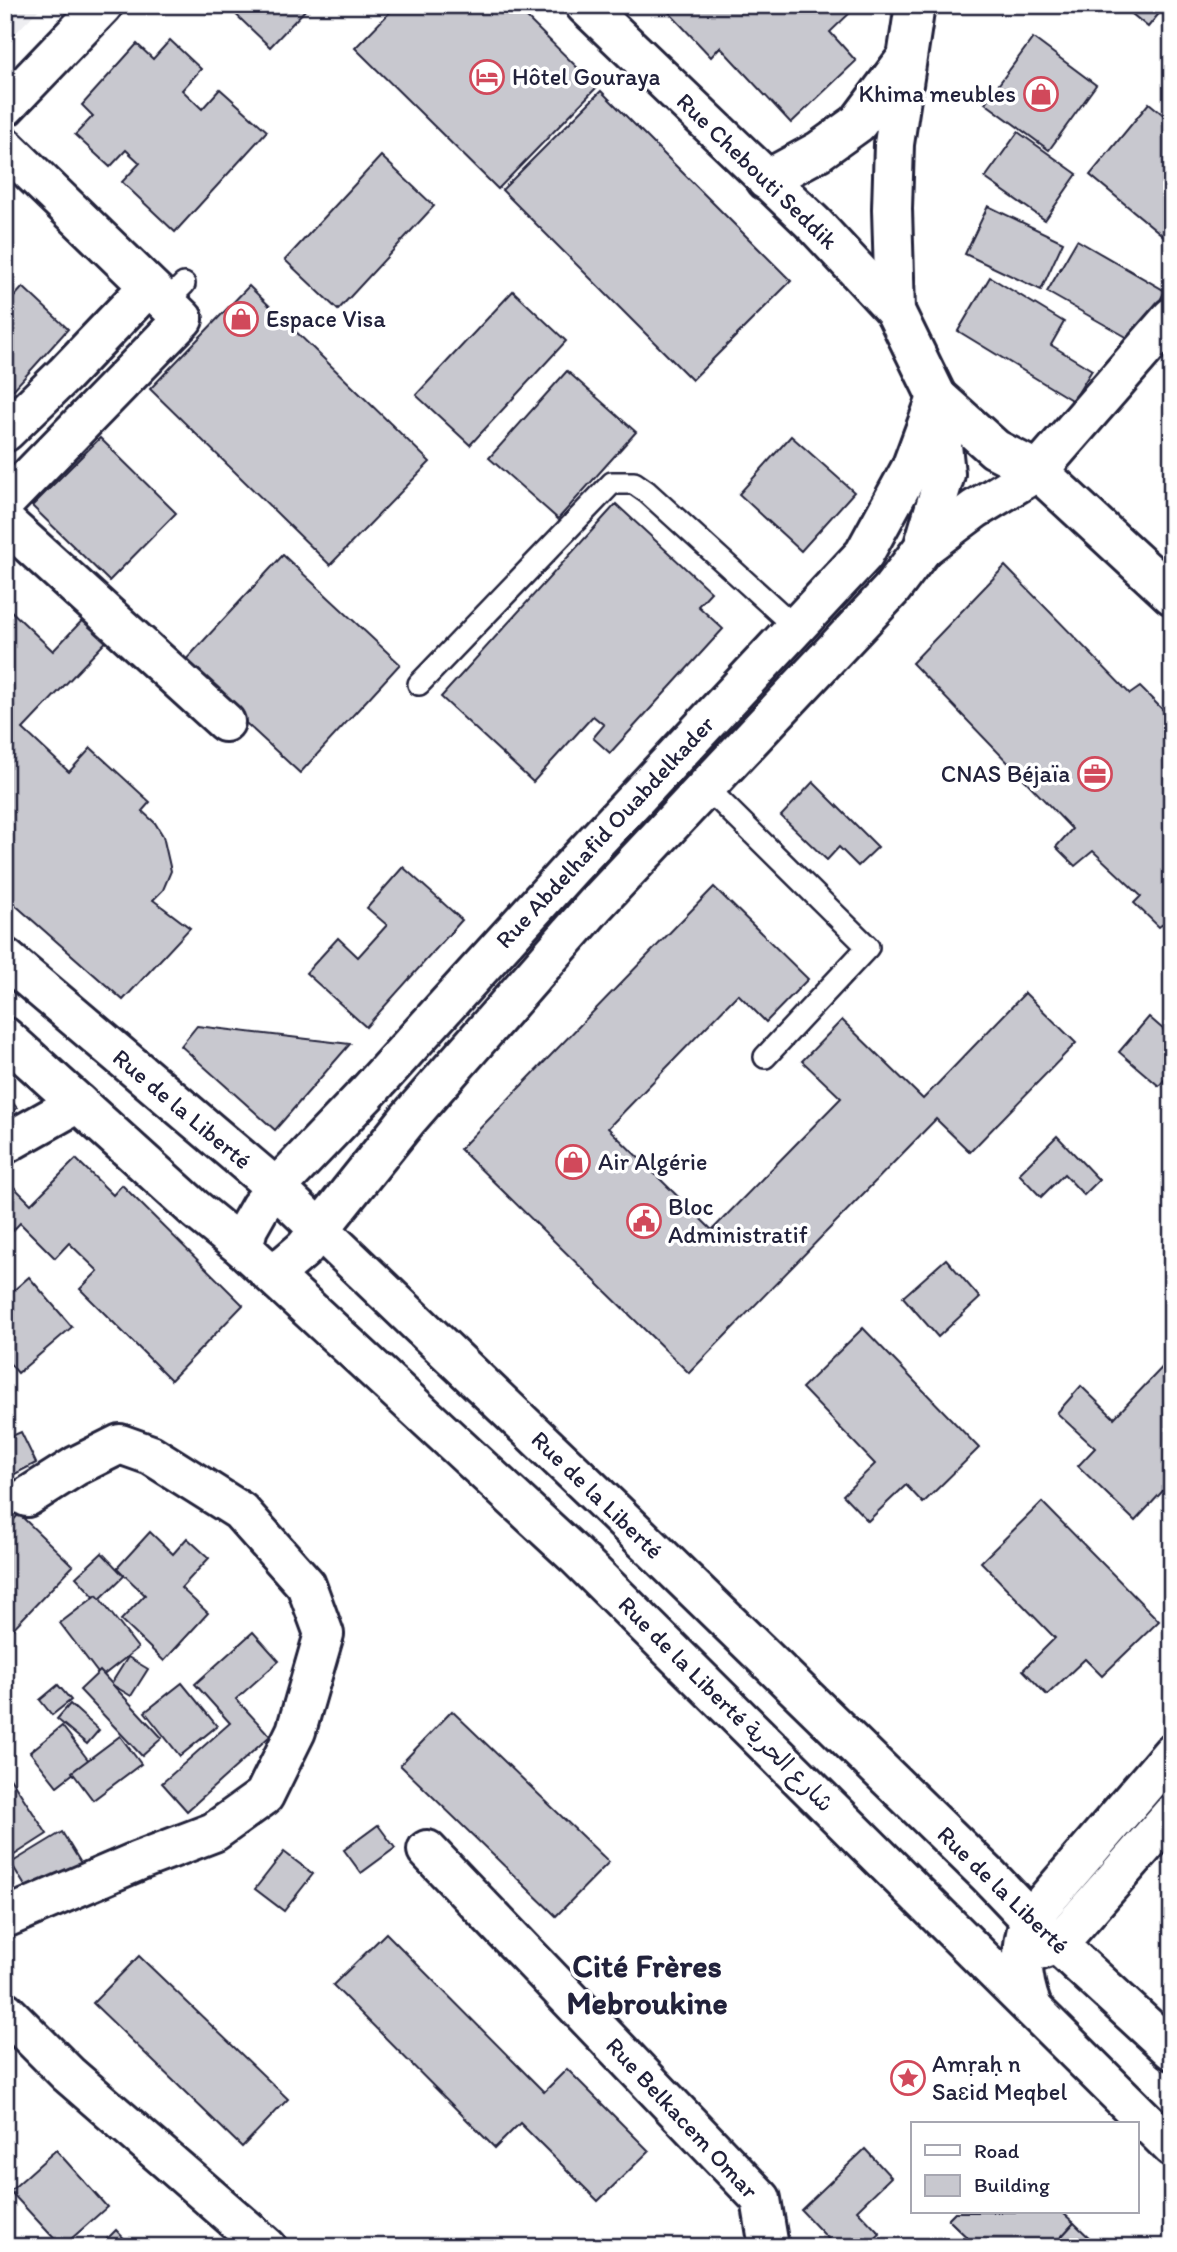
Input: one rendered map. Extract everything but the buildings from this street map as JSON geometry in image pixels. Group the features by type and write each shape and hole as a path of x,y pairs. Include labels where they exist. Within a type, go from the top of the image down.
{"street":[{"path":"5,107 103,5"},
{"name":"Rue Chebouti Seddik","path":"585,5 814,225 895,310"},
{"name":"Rue Abdelhafid Ouabdelkader","path":"915,5 910,53 894,144 892,209 895,310 937,397 945,474 923,548"},
{"name":"Rue Abdelhafid Ouabdelkader","path":"766,180 820,151 858,123 889,85 910,53"},
{"path":"5,147 170,298"},
{"path":"5,432 64,375 170,298"},
{"path":"5,502 170,298"},
{"path":"1172,317 1038,471 1172,595"},
{"name":"Rue Abdelhafid Ouabdelkader","path":"937,397 995,449 1038,471"},
{"name":"Rue Abdelhafid Ouabdelkader","path":"937,397 911,468 864,554 571,868 367,1093 276,1188 260,1207 248,1228 256,1260 284,1266 304,1249 408,1119 595,905 891,590 923,548 975,509 1038,471"},
{"path":"5,522 225,722"},
{"name":"Rue de la Liberté","path":"5,958 276,1188 625,1522 1030,1919 1172,2050"},
{"path":"5,1037 195,1209 256,1260"},
{"path":"5,1144 78,1103"},
{"name":"Rue de la Liberté شارع الحرية","path":"256,1260 576,1556 1172,2147"},
{"path":"5,1918 138,1861 214,1832 264,1796 296,1731 324,1634 306,1585 240,1510 151,1455 120,1444 76,1466 27,1497"},
{"path":"1032,2007 1024,1982 1022,1956 1030,1919 1172,1753"},
{"path":"979,1955 1022,1956 1058,1944 1172,1814"},
{"name":"Rue Belkacem Omar","path":"427,1850 761,2199 769,2247"},
{"path":"5,2011 68,2074 267,2247"}],"lane":[{"path":"419,684 612,483 634,483 647,492 795,627"},
{"path":"706,787 868,947 765,1057"}],"shaded area":[{"path":"5,5 43,5 5,44"}],"place":[{"name":"Hôtel Gouraya","path":"487,77"},
{"name":"Khima meubles","path":"1041,94"},
{"name":"Espace Visa","path":"241,319"},
{"name":"CNAS Béjaïa","path":"1095,774"},
{"name":"Air Algérie","path":"573,1162"},
{"name":"Bloc Administratif","path":"644,1221"},
{"name":"Amṛaḥ n Saɛid Meqbel","path":"908,2078"}],"district":[{"name":"Cité Frères Mebroukine","path":"647,1984"}]}
